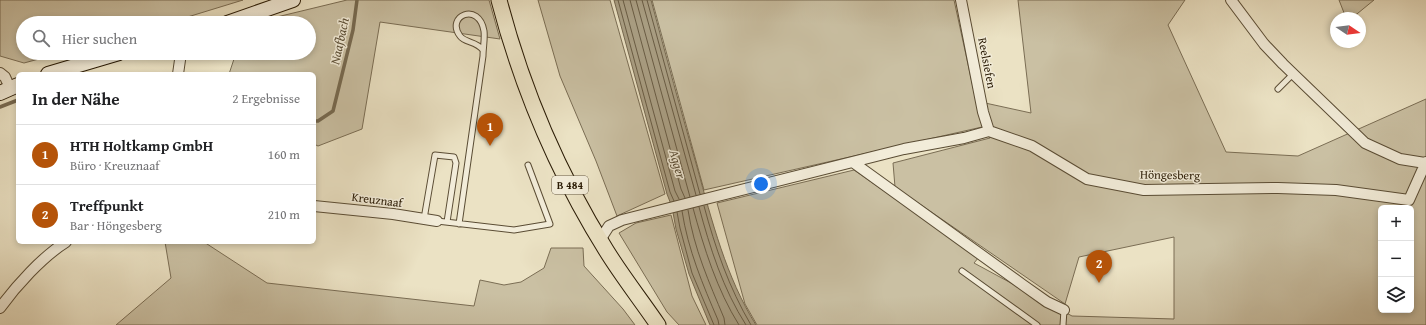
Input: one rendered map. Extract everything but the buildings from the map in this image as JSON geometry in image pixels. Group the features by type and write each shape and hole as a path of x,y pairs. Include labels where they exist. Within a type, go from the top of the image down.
{"main road":[{"name":"B 484","path":"499,0 520,72 552,150 600,240 658,325"}],"street":[{"name":"Reelsiefen","path":"961,0 983,112 989,131"},
{"name":"Höngesberg","path":"989,131 1032,146 1087,179 1144,190 1278,188 1336,190 1409,200 1426,162 1400,159 1365,143 1264,44 1231,0"},
{"path":"246,16 287,1"},
{"path":"55,72 95,60"},
{"path":"178,72 180,60"},
{"path":"0,73 5,77 9,88"},
{"path":"600,240 610,226 634,217 854,163 904,149 964,138 989,131"},
{"path":"854,163 1047,302 1064,310"},
{"name":"Kreuznaaf","path":"316,206 442,222"},
{"path":"0,308 12,292 46,258 64,244"}],"lane":[{"path":"459,224 483,56 484,32 478,17 465,13 460,16 457,22 456,29 459,36 463,40 473,42 480,46 483,50"},
{"path":"1278,89 1293,74"},
{"path":"424,219 435,155 454,157 456,163 442,222 514,230 550,224 528,165"},
{"path":"962,271 1037,325"},
{"path":"1063,325 1064,310"}],"shaded area":[{"path":"0,0 243,0 191,16 16,16 16,60 35,60 24,63 0,56"},
{"path":"347,0 489,0 500,39 380,22 362,129 318,146 316,145 316,72 230,72 234,60 316,60 316,16 281,16"},
{"path":"538,0 610,0 665,194 617,216 596,161 560,76"},
{"path":"652,0 954,0 976,101 1031,113 1018,0 1185,0 1168,25 1226,152 1298,156 1426,99 1426,325 757,325 745,304 717,203 854,170 979,257 974,263 1072,316 1174,319 1174,237 1079,257 1065,304 895,187 893,163 990,138 982,127 704,190"},
{"path":"1339,0 1374,0 1359,12 1344,12"},
{"path":"671,215 692,296 706,325 679,325 667,312 619,233 636,223"},
{"path":"165,244 207,244 267,283 474,306 480,280 504,285 521,282 544,268 551,248 583,248 584,266 623,309 635,325 116,325 171,278"}],"water":[{"name":"Agger","path":"614,0 651,0 714,228 736,288 756,325 710,325 689,274 676,229 672,207 667,194"}],"waterway":[{"name":"Naafbach","path":"316,121 333,111 353,30 357,0"},
{"name":"Naafbach","path":"0,107 16,101"}],"place":[{"name":"HTH Holtkamp GmbH","path":"490,146"},
{"name":"Treffpunkt","path":"1099,283"}]}
